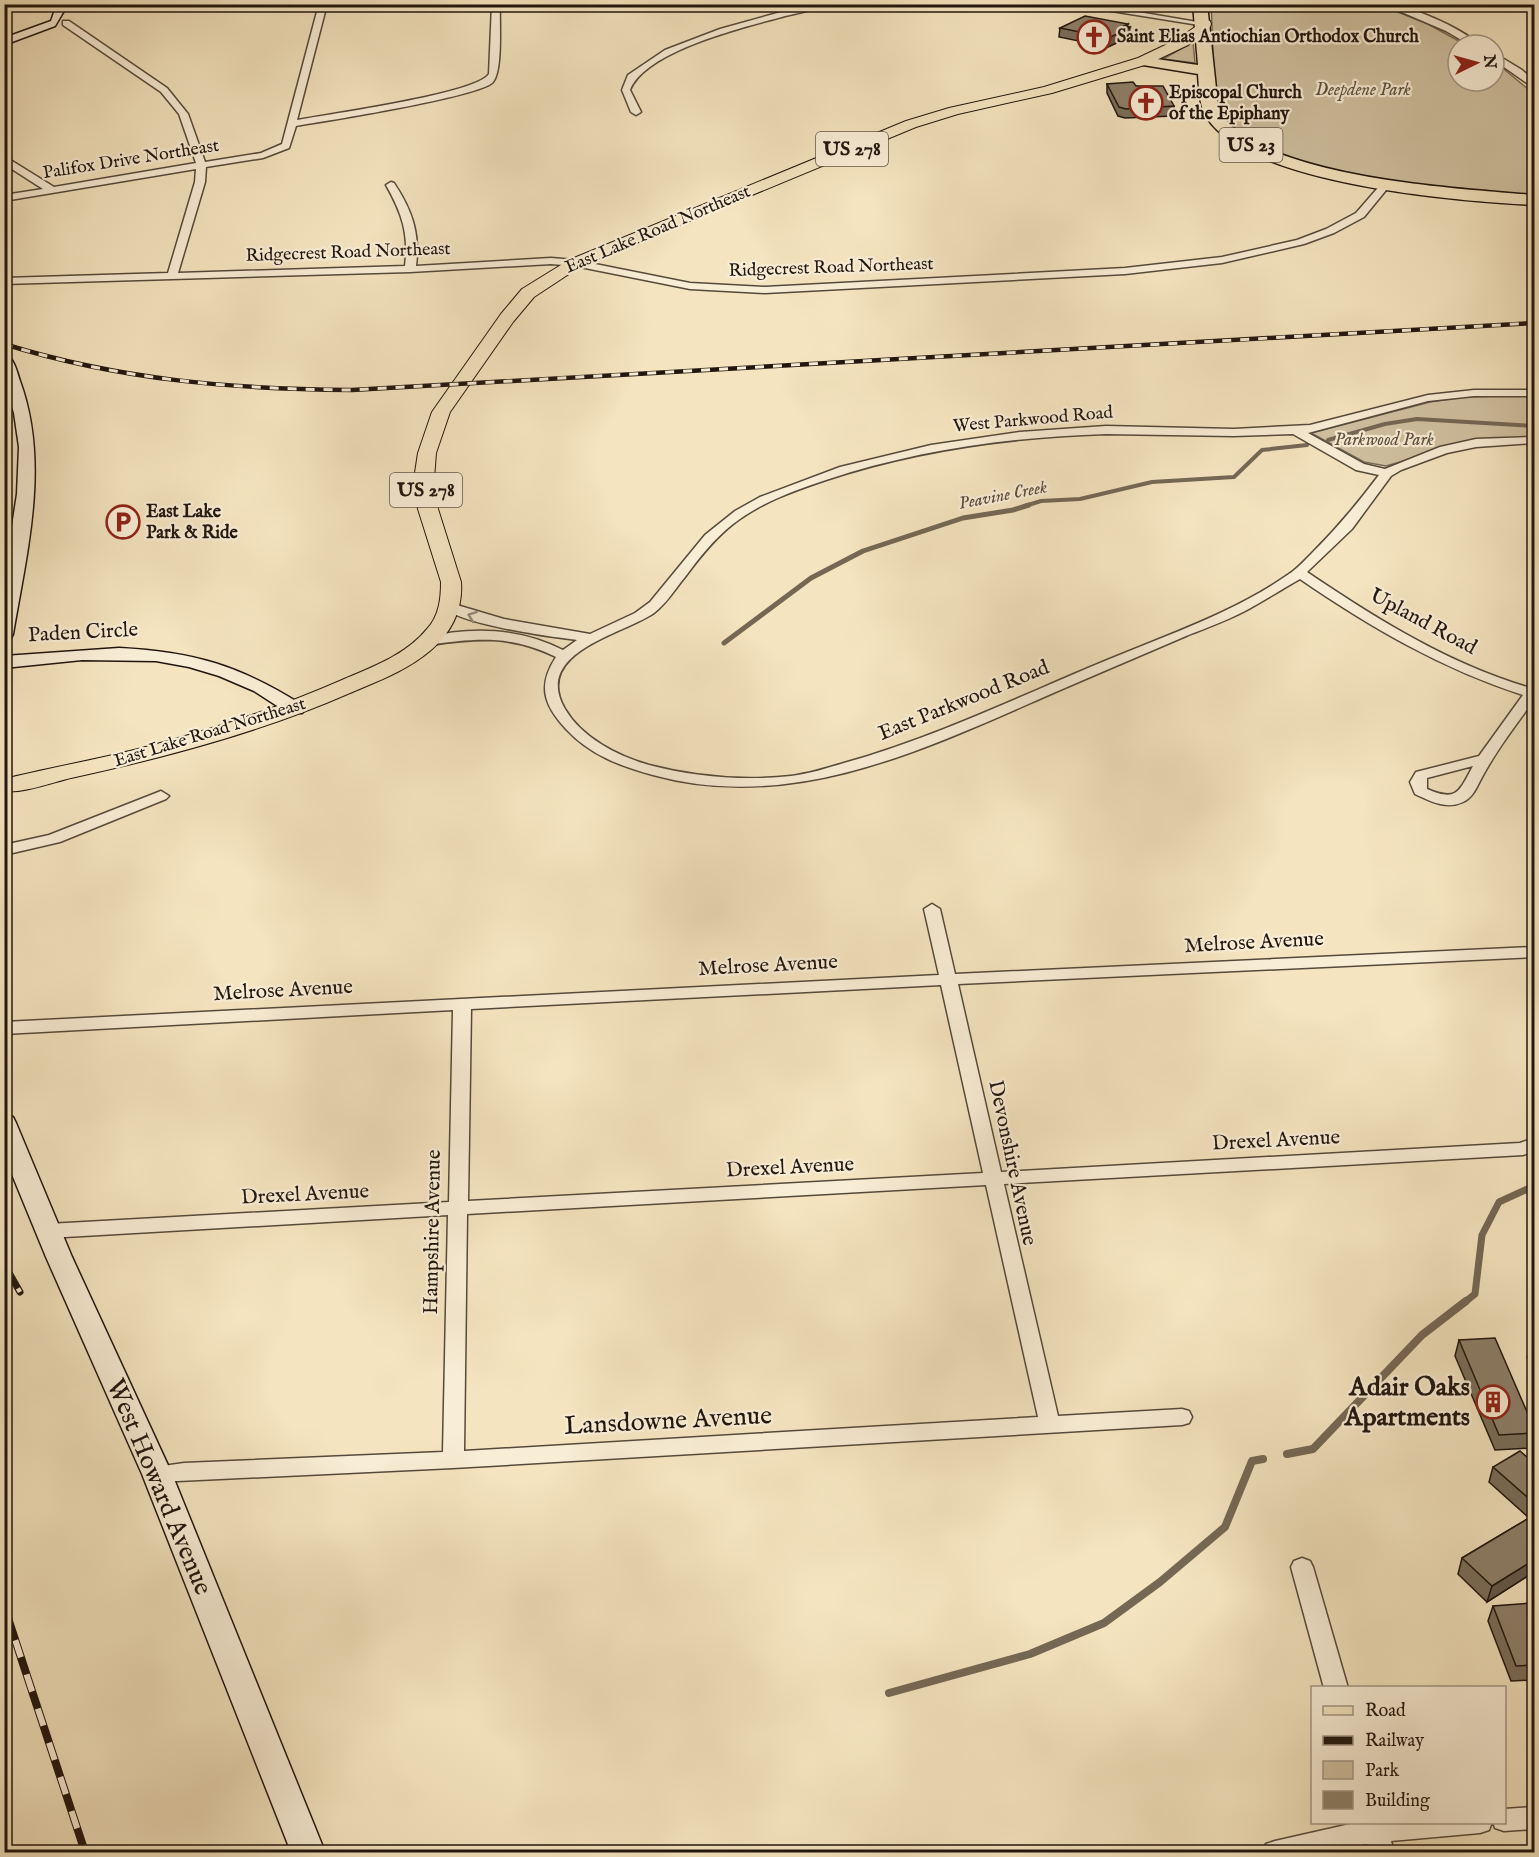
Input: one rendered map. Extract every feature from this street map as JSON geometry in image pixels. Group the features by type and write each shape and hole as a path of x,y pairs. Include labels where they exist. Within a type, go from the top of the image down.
{"highway":[{"name":"US 23","path":"1200,4 1204,24 1209,103 1214,117 1244,141 1293,163 1347,177 1386,184 1534,200"},
{"path":"1143,61 1206,71"}],"main road":[{"path":"4,42 56,19"},
{"name":"East Lake Road Northeast","path":"8,785 126,759 202,739 295,709 385,669 429,641 446,618 450,608 451,582 428,509 424,479 426,453 433,431 459,385 522,299 552,276 575,263 923,120 1047,90 1143,61 1183,42 1204,24"},
{"path":"4,359 15,388 27,446 20,530 4,634"},
{"name":"Paden Circle","path":"4,662 74,654 114,653 179,658 242,676 273,693 295,709"},
{"name":"West Howard Avenue","path":"4,1123 48,1231 157,1474 308,1852"}],"street":[{"path":"4,4 29,4"},
{"path":"323,4 292,124 454,94 488,82 493,74 496,4"},
{"path":"636,112 626,90 631,77 668,52 723,31 821,4"},
{"path":"1072,4 1204,24"},
{"path":"1387,4 1456,33"},
{"path":"56,19 164,90 183,114 201,165 200,182 172,276"},
{"path":"1506,64 1534,85"},
{"name":"Palifox Drive Northeast","path":"4,198 262,155 285,146 292,124"},
{"path":"4,159 52,189"},
{"name":"Ridgecrest Road Northeast","path":"4,281 410,268 551,261 575,263 690,286 765,290 1182,266 1266,252 1330,231 1360,215 1386,184"},
{"path":"391,185 410,217 414,240 410,268"},
{"name":"West Parkwood Road","path":"565,656 591,638 621,627 651,608 719,526 766,499 837,473 932,449 1024,435 1106,430 1261,433 1310,429 1428,398 1474,393 1534,393"},
{"path":"1295,430 1360,467 1387,473"},
{"name":"East Parkwood Road","path":"565,656 552,676 551,695 567,723 602,751 653,771 706,780 790,781 876,760 938,737 1238,609 1299,573 1347,526 1387,473 1417,458 1476,443 1534,440"},
{"name":"Upland Road","path":"1299,573 1373,621 1470,672 1533,693"},
{"name":"West Parkwood Road","path":"450,608 479,619 525,630 591,638"},
{"path":"429,641 468,635 511,635 542,644 565,656"},
{"path":"1484,759 1533,693"},
{"path":"4,850 54,839 161,796"},
{"name":"Devonshire Avenue","path":"932,909 992,1180 1050,1426"},
{"name":"Melrose Avenue","path":"4,1028 949,979 1534,952"},
{"name":"Hampshire Avenue","path":"453,1460 462,1004"},
{"name":"Drexel Avenue","path":"48,1231 1523,1149 1534,1144"},
{"name":"Lansdowne Avenue","path":"157,1474 196,1470 453,1460 1182,1418"},
{"path":"1302,1567 1335,1686"},
{"path":"1506,1820 1534,1818"},
{"path":"1275,1852 1377,1835 1464,1824"}],"green space":[{"name":"Deepdene Park","path":"1211,5 1380,5 1428,24 1446,34 1446,93 1506,93 1506,71 1534,94 1534,196 1387,182 1314,166 1280,154 1249,138 1227,121 1219,104 1215,77"},
{"path":"1193,42 1195,63 1163,59"},
{"name":"Parkwood Park","path":"1534,395 1534,439 1475,441 1386,466 1364,462 1311,433 1430,402 1464,397"}],"building":[{"path":"1085,16 1128,24 1124,26 1130,27 1109,38 1060,28"},
{"path":"1133,82 1136,86 1163,86 1174,106 1126,109 1119,107 1107,84"},
{"path":"1534,1312 1534,1349 1530,1348"},
{"name":"Adair Oaks Apartments","path":"1495,1338 1534,1428 1534,1433 1499,1435 1459,1340"},
{"path":"1520,1451 1534,1463 1534,1503 1493,1467"},
{"path":"1534,1515 1534,1560 1492,1586 1462,1558"},
{"path":"1531,1603 1534,1611 1534,1665 1516,1666 1493,1606"}],"waterway":[{"name":"Peavine Creek","path":"1328,440 1385,424 1417,419 1534,426"},
{"name":"Peavine Creek","path":"1025,506 1041,501 1080,499 1152,482 1234,477 1262,450 1307,445"},
{"name":"Peavine Creek","path":"724,643 811,578 863,551 963,518 1013,510 1029,505"},
{"path":"1465,1302 1475,1294 1482,1235 1499,1202 1534,1186"},
{"path":"1287,1454 1313,1449 1422,1335 1466,1301"},
{"path":"889,1693 1030,1654 1104,1623 1160,1582 1225,1527 1252,1461 1263,1459"}],"railway":[{"path":"4,344 90,366 176,380 263,387 352,390 1534,323"},
{"path":"4,1264 20,1292"},
{"path":"4,1606 85,1852"}],"place":[{"name":"Saint Elias Antiochian Orthodox Church","path":"1094,37"},
{"name":"Episcopal Church of the Epiphany","path":"1146,103"},
{"name":"East Lake Park & Ride","path":"123,522"},
{"name":"Adair Oaks Apartments","path":"1493,1402"}]}
